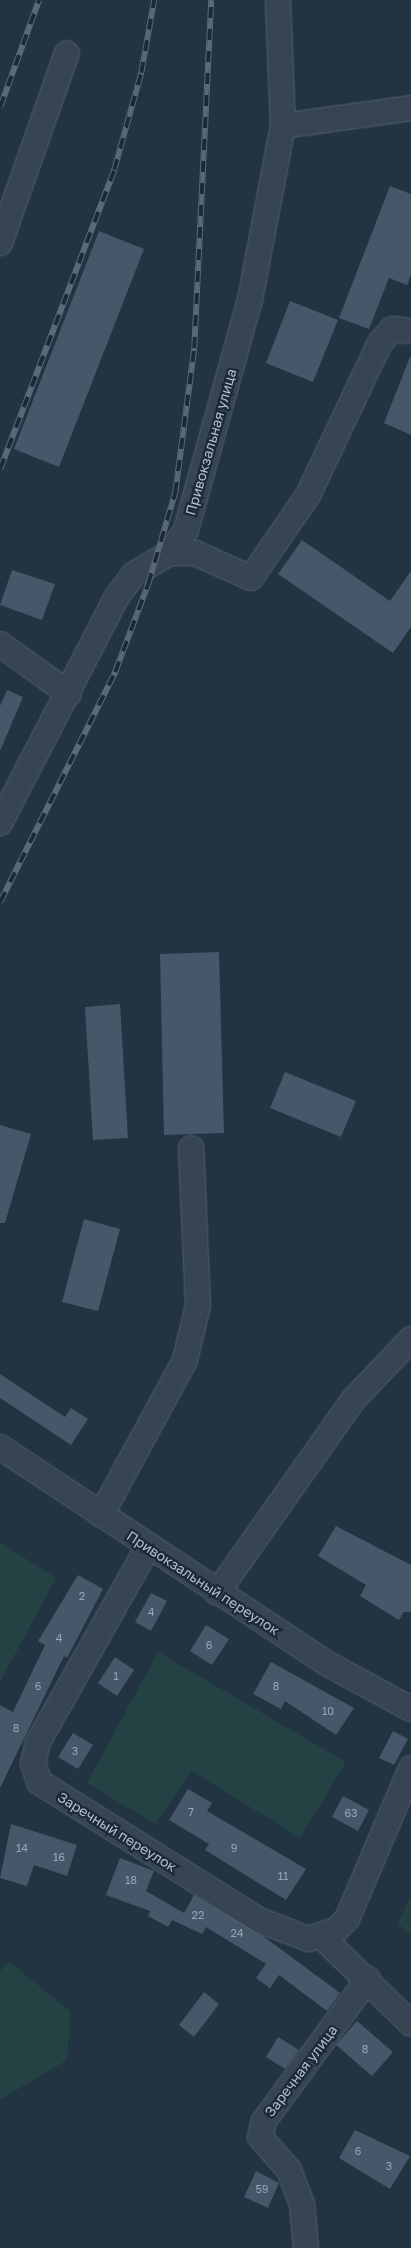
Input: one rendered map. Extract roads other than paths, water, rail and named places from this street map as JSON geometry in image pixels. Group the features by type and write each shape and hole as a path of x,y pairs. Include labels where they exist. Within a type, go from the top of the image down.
{"street":[{"name":"Привокзальная улица","path":"0,823 69,694 116,598 134,574 170,553 186,530 206,468 250,300 283,126 278,0"},
{"path":"0,243 67,53"},
{"path":"283,126 411,108"},
{"path":"170,553 195,553 251,578 308,495 380,343 392,329 411,330"},
{"path":"0,644 69,694"},
{"path":"101,1515 185,1360 198,1306 191,1148"},
{"path":"217,1593 353,1400 411,1339"},
{"name":"Привокзальный переулок","path":"0,1447 217,1593 328,1664 406,1699"},
{"name":"Заречный переулок","path":"148,1546 38,1742 33,1763 39,1782 259,1920 295,1937 322,1937"},
{"path":"411,1768 347,1919 322,1937 368,1979 411,2024"},
{"name":"Заречная улица","path":"306,2248 302,2204 289,2170 260,2137 264,2121 368,1979"}],"railway":[{"path":"0,107 39,0"},
{"path":"0,469 114,170 141,73 154,0"},
{"path":"0,902 115,672 148,584 175,493 194,348 211,0"}]}
